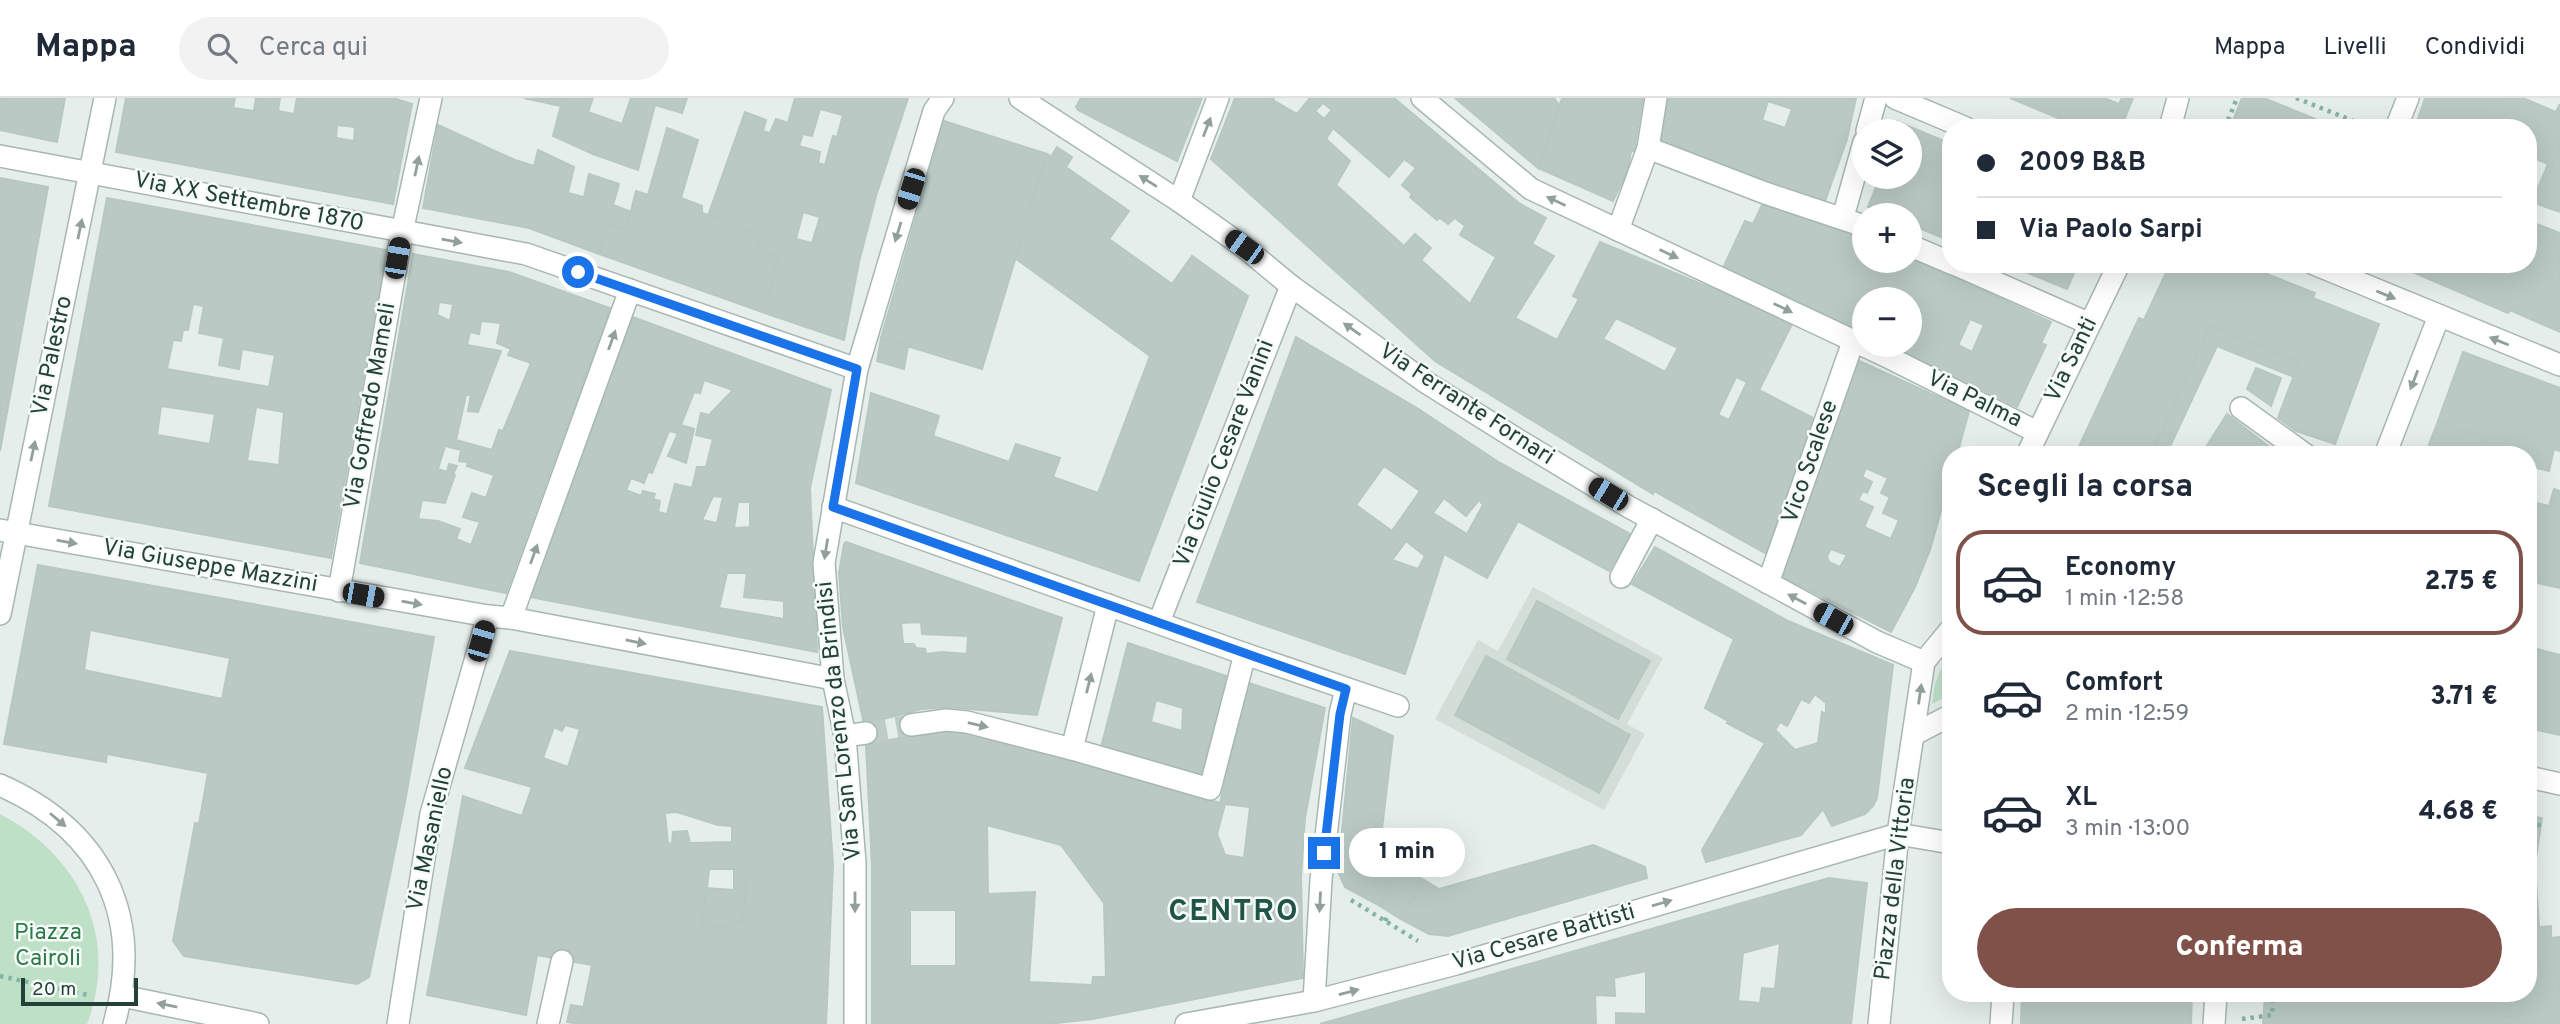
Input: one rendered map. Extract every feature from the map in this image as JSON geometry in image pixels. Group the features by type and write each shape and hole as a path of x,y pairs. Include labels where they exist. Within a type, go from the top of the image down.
{"street":[{"name":"Via Palestro","path":"0,614 8,531 92,173 105,98"},
{"name":"Via Goffredo Mameli","path":"338,591 402,232 432,98"},
{"name":"Via San Lorenzo da Brindisi","path":"855,1024 855,863 845,736 833,678 824,563 857,369 934,111 943,98"},
{"path":"1179,201 1218,98"},
{"name":"Via Palma","path":"1422,98 1531,190 1852,342"},
{"path":"1618,230 1648,148 1656,98"},
{"path":"1870,119 1876,98"},
{"path":"1895,98 1945,119"},
{"path":"2172,119 2178,98"},
{"path":"2400,119 2408,98"},
{"name":"Via Ferrante Fornari","path":"1030,101 1244,247 1291,286 1424,380 1629,507 1877,642 1924,662"},
{"path":"1648,148 1765,193 1852,221"},
{"name":"Via XX Settembre 1870","path":"0,156 526,254 857,369"},
{"path":"1843,218 1852,185"},
{"path":"1922,251 1942,259"},
{"path":"1974,273 2090,324"},
{"name":"Via Santi","path":"2031,446 2115,273"},
{"path":"2345,273 2438,316 2560,365"},
{"name":"Via Giulio Cesare Vanini","path":"1159,622 1291,286"},
{"path":"511,618 630,290"},
{"path":"2388,446 2438,316"},
{"name":"Vico Scalese","path":"1768,583 1852,345"},
{"name":"Via Palma","path":"1884,357 2037,432"},
{"path":"2241,408 2294,446"},
{"path":"833,507 1398,706"},
{"path":"1621,577 1652,519"},
{"name":"Via Giuseppe Mazzini","path":"8,531 488,617 511,618 833,678"},
{"path":"1072,749 1108,605"},
{"name":"Via Masaniello","path":"398,1024 431,814 488,617"},
{"path":"1924,662 1942,640"},
{"path":"911,725 946,720 967,722 1210,789 1245,654"},
{"name":"Piazza della Vittoria","path":"1879,1024 1898,834 1924,662"},
{"path":"1307,1009 1340,714 1346,689"},
{"path":"1915,734 1942,720"},
{"path":"845,736 866,733"},
{"path":"2537,779 2560,783"},
{"path":"0,785 29,798 61,820 88,849 108,882 120,919 126,957 122,996 114,1024"},
{"path":"1898,834 1942,842"},
{"name":"Via Cesare Battisti","path":"1186,1024 1307,1009 1898,834"},
{"path":"548,1024 562,961"},
{"path":"122,996 258,1024"},
{"path":"2001,1024 2002,1002"},
{"path":"2214,1024 2215,1002"}],"path":[{"path":"2228,119 2236,98"},
{"path":"2296,98 2348,119"},
{"path":"2537,825 2543,826"},
{"path":"1342,894 1425,945"},
{"path":"1385,921 1389,914"},
{"path":"0,976 100,997"},
{"path":"2272,1015 2273,1002"}],"shaded area":[{"path":"1533,587 1663,658 1627,724 1645,734 1604,810 1435,719 1478,640 1498,651"}],"green space":[{"path":"1942,666 1942,699 1932,704 1935,684"},
{"name":"Piazza Cairoli","path":"0,814 28,831 52,852 71,876 86,902 95,930 98,960 96,992 87,1024 0,1024"}],"building":[{"path":"0,98 65,98 57,142 0,130"},
{"path":"126,98 235,98 233,108 254,111 256,98 280,98 278,111 294,114 297,98 393,98 412,104 393,204 116,152","holes":["337,125 355,127 354,141 336,138"]},
{"path":"524,98 563,98 561,106"},
{"path":"563,98 593,98 588,112 622,124 631,98 687,98 682,113 655,105 638,170 553,136"},
{"path":"795,98 908,98 876,196 859,262 844,340 765,313 778,257 756,250 761,235 708,216 745,112 766,120 763,131 770,133 776,119 788,123","holes":["820,109 843,115 837,137 833,136 825,165 818,163 820,152 799,146 803,134 812,136","803,212 820,217 812,243 796,239"]},
{"path":"1081,98 1202,98 1177,161 1078,110 1076,107"},
{"path":"1235,98 1274,98 1273,100 1297,114 1310,98 1394,98 1520,204 1546,218 1532,244 1554,256 1515,318 1557,340 1579,299 1573,296 1600,242 1793,322 1759,390 1819,421 1765,553 1654,491 1653,494 1435,361 1211,159","holes":["1323,103 1332,110 1324,119 1315,111","1333,128 1389,177 1404,159 1416,168 1402,185 1412,194 1410,197 1437,220 1440,218 1448,224 1455,218 1465,226 1460,235 1496,257 1470,304 1421,260 1431,248 1415,234 1404,246 1336,185 1350,161 1326,139","1616,318 1678,348 1665,372 1603,339","1736,377 1747,382 1729,420 1718,415"]},
{"path":"1455,98 1554,98 1560,107 1538,168"},
{"path":"1562,98 1643,98 1634,151 1631,151 1631,163 1613,201 1538,168"},
{"path":"1666,98 1856,98 1847,139 1823,207 1657,142","holes":["1768,101 1792,109 1785,128 1762,120"]},
{"path":"2010,98 2104,98 2119,104 2122,98 2133,98 2125,119 2060,119"},
{"path":"2242,98 2264,98 2315,119 2234,119"},
{"path":"2425,98 2523,98 2556,112 2560,104 2560,212 2537,204 2537,190 2548,164 2537,159 2537,119 2418,119"},
{"path":"944,121 1047,154 982,369 881,338"},
{"path":"438,125 534,166 538,150 574,167 568,193 584,197 589,174 619,184 613,205 632,212 626,230 609,225 599,254 529,228 423,208"},
{"path":"667,128 698,140 681,198 702,206 702,213 761,235 756,250 778,257 765,313 599,254 609,225 626,230 636,191 648,195"},
{"path":"1922,132 1942,140 1942,237 1922,229 1922,203 1870,203 1875,189 1922,189"},
{"path":"1057,147 1072,157 1066,167 1051,157"},
{"path":"1047,154 1129,211 1109,239 1172,284 1192,256 1248,296 1139,581 856,483 871,393 939,416 933,436 1009,462 1016,444 1060,458 1053,477 1098,493 1150,356 1015,258"},
{"path":"0,178 48,187 0,451"},
{"path":"107,198 386,250 331,558 49,506","holes":["193,304 204,306 199,333 224,338 219,365 239,369 242,349 275,355 269,387 167,369 173,340 181,341 183,330 188,330","161,406 215,414 210,444 157,435","256,407 284,412 279,465 247,461"]},
{"path":"1764,201 1852,234 1852,273 1900,273 1896,282 1888,279 1885,287 1852,287 1852,328 1723,268 1745,221 1753,224"},
{"path":"2537,224 2560,233 2560,332 2510,310 2508,313 2415,273 2537,273"},
{"path":"413,254 509,272 610,308 506,593 360,563","holes":["439,302 453,304 450,321 437,315","481,321 501,323 497,343 511,349 508,355 531,363 503,431 499,430 492,450 456,440 466,395 471,395 468,411 478,412 501,351 467,345 470,332 479,334","445,446 461,450 459,461 468,462 467,466 494,475 486,498 472,493 463,517 480,522 471,545 456,539 460,529 438,521 418,519 422,500 445,503 457,466 449,464 447,472 438,469"]},
{"path":"1922,263 2051,322 2041,343 2046,345 2017,407 1981,389 1979,392 1928,369 1930,365 1913,357 1922,357 1922,287 1885,287 1888,279 1896,282 1900,273 1922,273","holes":["1970,319 1984,325 1972,352 1958,345"]},
{"path":"2028,273 2074,273 2067,289"},
{"path":"2166,273 2265,273 2315,293 2313,298 2379,324 2335,444 2296,431 2278,418 2299,362 2210,326 2155,446 2079,446 2139,318 2144,320"},
{"path":"630,316 831,390 810,488 817,652 530,597","holes":["704,380 733,390 709,415 701,413 696,435 713,439 706,467 697,467 692,488 675,484 667,514 658,512 660,501 653,499 655,494 643,491 641,496 626,490 631,478 644,483 648,472 652,473 669,431 678,433 668,456 686,463 694,429 681,425 694,392 700,393","713,496 723,497 717,523 702,520","738,502 750,502 750,527 734,528","727,573 747,573 744,597 784,601 784,619 719,608"]},
{"path":"2210,326 2299,362 2294,377 2217,346 2170,446 2155,446"},
{"path":"1296,337 1417,408 1500,463 1630,534 1609,571 1518,521 1487,578 1444,554 1405,674 1197,602","holes":["1384,466 1420,491 1392,531 1356,505","1444,498 1466,516 1479,500 1483,505 1467,534 1433,513","1406,541 1425,556 1418,569 1392,560"]},
{"path":"881,338 908,346 904,369 877,361"},
{"path":"2463,352 2560,388 2560,451 2554,449 2549,471 2537,468 2537,446 2481,446 2484,437 2438,421"},
{"path":"1857,360 1969,411 1959,446 1942,446 1942,507 1930,550 1915,587 1891,632 1783,577 1837,412","holes":["1866,468 1888,478 1881,493 1890,497 1883,513 1899,520 1891,539 1864,527 1873,507 1858,500 1863,491 1867,493 1872,482 1862,477","1831,549 1847,555 1840,567 1829,562 1827,556"]},
{"path":"2256,368 2281,378 2271,406 2247,389"},
{"path":"2227,414 2268,446 2207,446"},
{"path":"2438,421 2484,437 2481,446 2428,446"},
{"path":"2554,489 2560,491 2560,588 2537,583 2537,503 2549,506"},
{"path":"846,542 1062,618 1037,715 946,707 922,709 864,724 843,627 839,573","holes":["921,622 922,634 968,636 967,654 926,654 925,649 916,648 914,644 903,644 901,623"]},
{"path":"1655,547 1788,621 1893,665 1877,798 1873,806 1865,814 1832,826 1823,809 1801,835 1706,862 1702,850 1765,743 1705,708 1734,639 1632,584","holes":["1815,694 1826,703 1826,714 1822,712 1818,743 1795,750 1775,730 1780,722 1787,726 1801,699 1809,703"]},
{"path":"38,565 434,637 405,802 369,977 357,984 184,956 173,941 195,823 199,824 208,773 107,754 106,762 4,744","holes":["90,630 230,658 222,699 84,670"]},
{"path":"1537,601 1650,661 1618,719 1507,659"},
{"path":"1128,643 1226,676 1204,779 1100,751","holes":["1156,700 1183,708 1182,731 1151,722"]},
{"path":"2537,649 2560,655 2560,735 2537,730"},
{"path":"510,651 822,707 833,865 826,1024 580,1024 592,965 537,955 526,1015 427,995 463,796 522,816 532,787 465,768","holes":["565,725 580,729 568,767 543,758 554,727 562,731","677,812 718,825 732,826 732,842 690,843 687,831 673,832 672,843 668,844 665,813","709,869 747,869 743,922 731,920 730,927 703,925"]},
{"path":"1486,656 1630,735 1599,793 1455,715"},
{"path":"1249,683 1325,708 1305,818 1301,877 1303,978 1093,1019 1047,1024 872,1024 872,866 866,745 951,730 998,739 1220,803","holes":["1225,804 1250,807 1244,858 1225,855 1217,834","987,825 1061,845 1104,903 1106,977 1093,977 1092,985 1029,982 1035,892 988,894","910,910 956,910 956,966 910,966"]},
{"path":"1353,718 1393,736 1379,854 1401,867 1380,906 1345,887 1338,872"},
{"path":"2537,817 2542,818 2537,852"},
{"path":"1593,845 1645,867 1647,878 1448,936 1429,934 1401,919 1424,880 1439,889"},
{"path":"1401,867 1424,880 1401,919 1380,906"},
{"path":"734,869 747,869 743,922 731,920 730,927 703,925 706,888 734,890"},
{"path":"1829,878 1867,883 1851,1024 1616,1024 1616,1013 1646,1014 1646,971 1614,978 1615,996 1595,995 1596,1024 1320,1024","holes":["1780,943 1775,989 1762,988 1760,1003 1738,1001 1743,953"]},
{"path":"2537,896 2539,927 2551,926 2551,938 2560,937 2560,1024 2263,1024 2264,1002 2537,1002"},
{"path":"2022,1002 2192,1002 2191,1024 2021,1024"},
{"path":"571,1005 584,1007 580,1024 567,1022"}],"tunnel":[{"path":"866,733 911,725"}],"district":[{"name":"CENTRO","path":"1234,912"}],"route":[{"path":"578,272 857,369 833,507 1346,689 1340,714 1324,853"}]}
